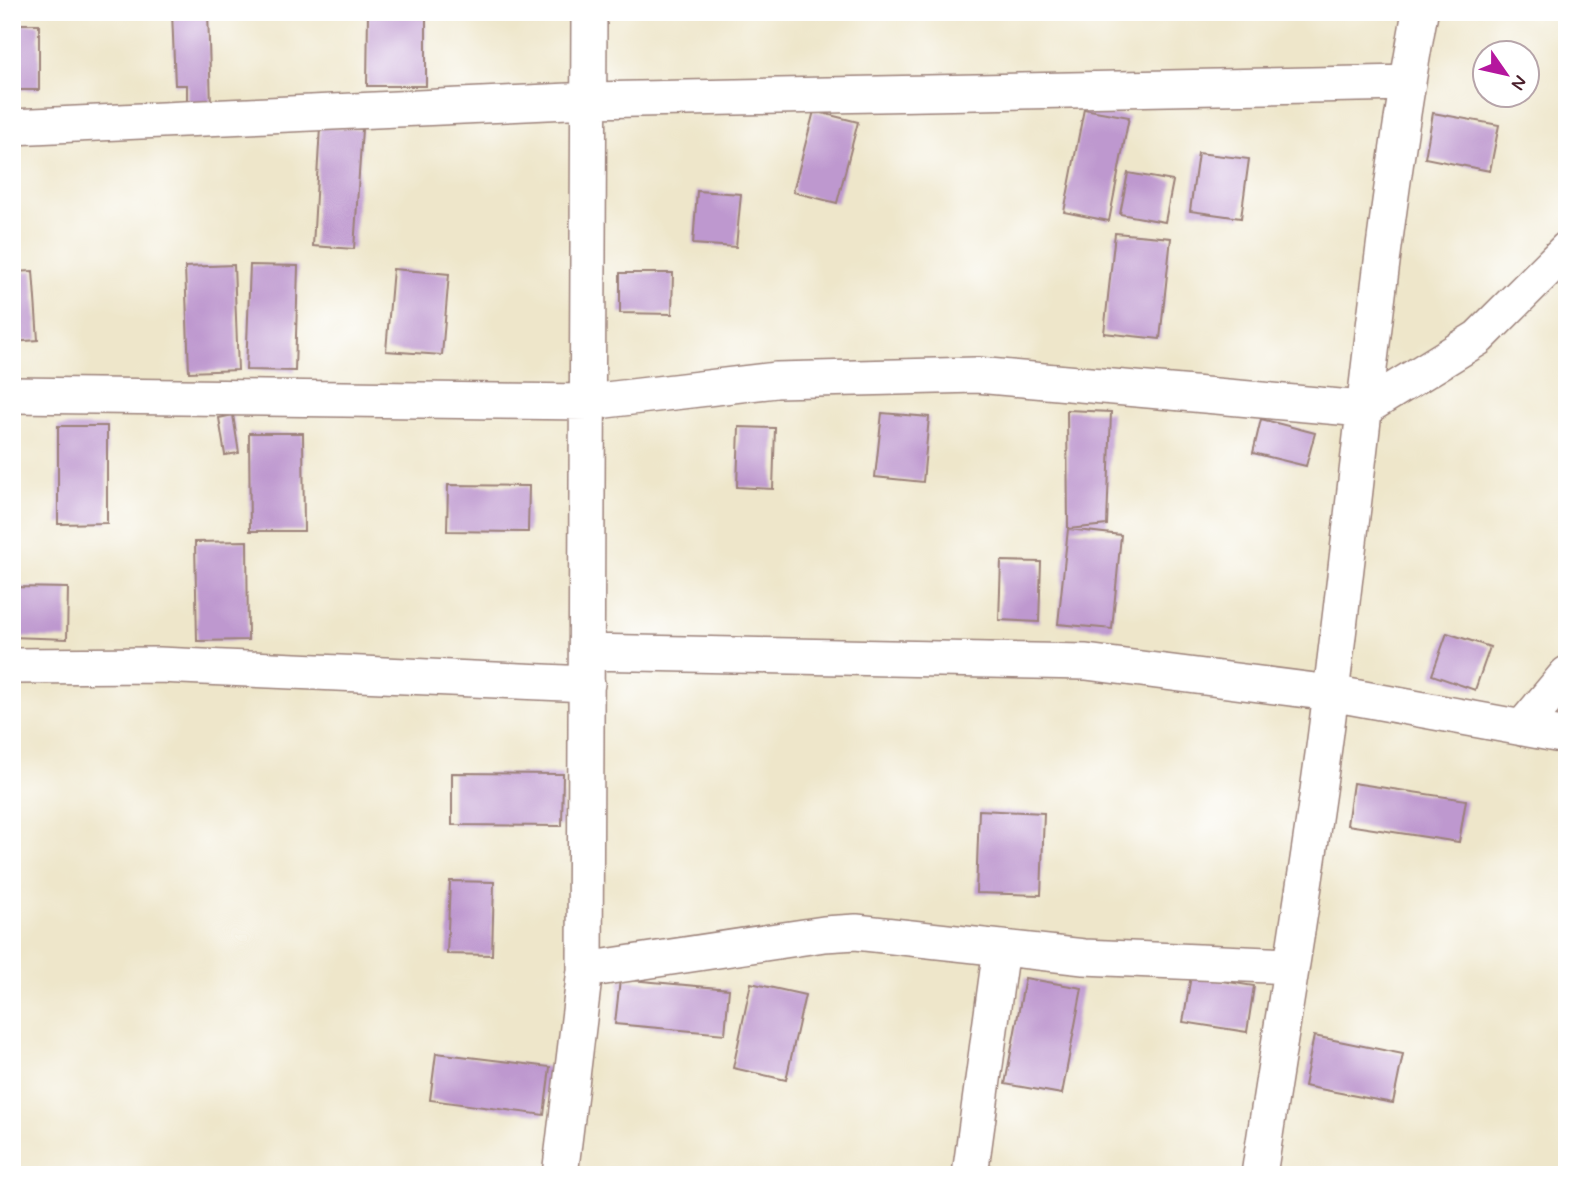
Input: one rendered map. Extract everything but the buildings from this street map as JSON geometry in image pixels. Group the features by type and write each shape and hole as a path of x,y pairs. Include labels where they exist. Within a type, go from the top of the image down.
{"street":[{"path":"560,1175 585,970 589,12"},
{"path":"1259,1175 1331,693 1363,410 1407,83 1420,12"},
{"path":"12,127 590,100 1407,83"},
{"path":"12,395 589,402 776,380 977,375 1363,410 1478,338 1567,249"},
{"path":"12,666 587,668 1086,662 1331,693 1567,736"},
{"path":"1522,728 1567,674"},
{"path":"585,970 824,934 856,932 1084,957 1290,966"},
{"path":"970,1175 1001,948"}]}
